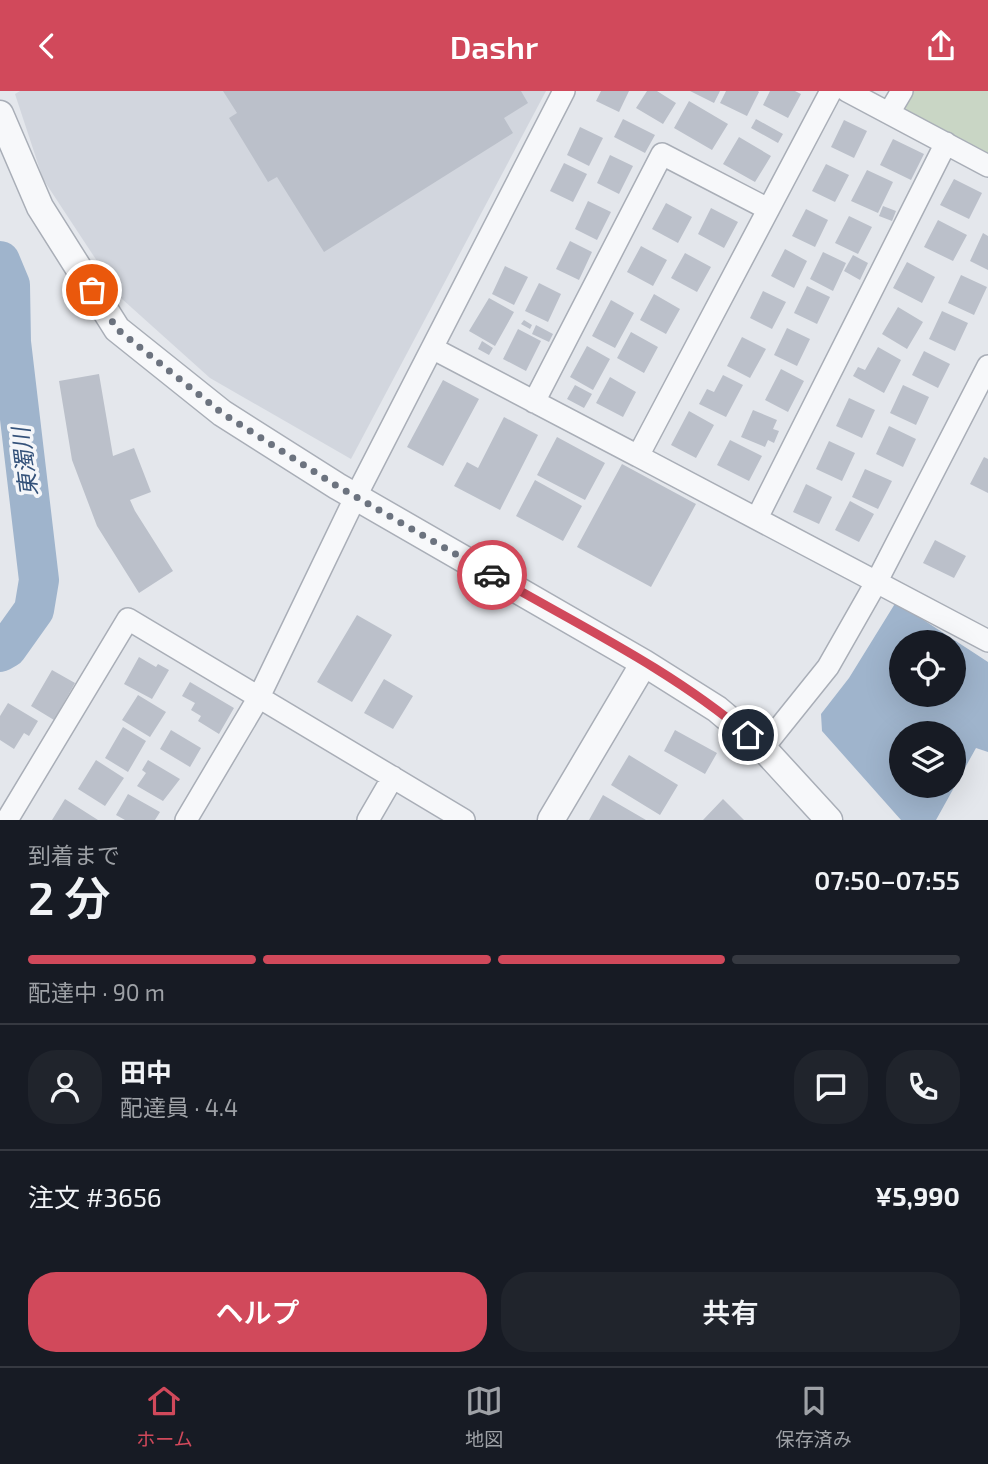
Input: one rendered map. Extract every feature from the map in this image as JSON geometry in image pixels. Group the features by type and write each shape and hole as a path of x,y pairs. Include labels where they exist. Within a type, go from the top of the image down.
{"street":[{"path":"186,820 258,697 356,496 564,91"},
{"path":"638,456 831,91"},
{"path":"847,91 988,166"},
{"path":"889,113 902,91"},
{"path":"0,114 40,207 117,329 222,413 356,496 644,663 717,709 763,748 829,820"},
{"path":"757,518 946,143"},
{"path":"534,401 662,154 768,209"},
{"path":"432,348 988,641"},
{"path":"763,748 828,667 877,582 988,366"},
{"path":"7,820 128,619 464,820"},
{"path":"551,820 644,663"},
{"path":"368,820 393,777"}],"shaded area":[{"path":"20,91 546,91 351,459 210,378 122,299 43,179 15,94"}],"green space":[{"path":"902,91 988,91 988,166 889,113"}],"water":[{"path":"896,602 939,630 889,630 889,707 966,707 966,648 988,662 988,752 976,748 966,766 966,721 889,721 889,798 948,798 936,820 901,820 822,731 821,714 849,678"}],"building":[{"path":"223,91 521,91 528,103 504,118 513,133 324,252 277,177 268,182 229,118 237,113"},
{"path":"601,91 629,91 619,112 596,101"},
{"path":"647,91 657,91 676,103 663,124 636,108"},
{"path":"690,91 720,91 714,103"},
{"path":"726,91 759,92 747,116 720,103"},
{"path":"770,91 795,91 801,94 788,118 763,105"},
{"path":"689,101 728,124 712,150 674,128"},
{"path":"623,119 655,135 645,153 614,137"},
{"path":"756,119 783,134 778,143 751,128"},
{"path":"844,120 867,131 854,158 831,147"},
{"path":"580,127 603,138 589,166 567,155"},
{"path":"739,137 771,156 755,182 723,164"},
{"path":"893,139 924,154 911,180 880,165"},
{"path":"610,155 633,166 619,194 597,183"},
{"path":"564,163 587,174 573,202 550,191"},
{"path":"826,164 849,175 835,202 812,191"},
{"path":"867,170 893,182 878,213 851,201"},
{"path":"954,179 982,193 969,219 940,205"},
{"path":"588,201 611,212 597,240 575,229"},
{"path":"666,203 692,217 678,243 652,229"},
{"path":"883,206 896,211 892,221 879,216"},
{"path":"711,208 738,222 724,248 698,234"},
{"path":"806,209 828,220 815,247 792,236"},
{"path":"849,216 872,227 858,254 835,243"},
{"path":"938,220 967,235 953,261 924,247"},
{"path":"983,233 988,236 988,270 970,261"},
{"path":"570,241 592,252 579,280 556,269"},
{"path":"641,246 667,260 653,286 627,272"},
{"path":"785,249 807,261 794,288 771,276"},
{"path":"823,252 846,263 833,291 810,279"},
{"path":"685,253 711,267 697,292 671,278"},
{"path":"853,255 868,263 860,280 844,271"},
{"path":"907,262 935,277 922,303 893,288"},
{"path":"505,266 528,277 514,305 492,294"},
{"path":"961,275 987,287 974,315 948,303"},
{"path":"539,283 561,294 548,322 525,311"},
{"path":"807,286 830,297 817,324 794,313"},
{"path":"763,291 786,302 772,329 750,318"},
{"path":"654,294 680,309 666,334 640,320"},
{"path":"489,298 514,312 495,346 469,331"},
{"path":"611,300 634,313 615,348 592,336"},
{"path":"898,307 923,322 907,349 882,334"},
{"path":"942,311 968,323 955,351 929,339"},
{"path":"524,320 532,325 530,329 521,324"},
{"path":"536,325 553,334 549,342 532,334"},
{"path":"787,328 810,339 797,366 774,355"},
{"path":"518,329 541,341 526,371 503,359"},
{"path":"631,332 658,347 644,373 617,358"},
{"path":"742,337 766,349 750,378 727,366"},
{"path":"482,341 493,348 489,355 478,349"},
{"path":"587,346 610,359 593,390 570,377"},
{"path":"878,347 901,360 884,393 853,376 858,367 865,370"},
{"path":"924,351 950,364 938,388 912,375"},
{"path":"781,369 804,381 788,412 765,400"},
{"path":"99,374 113,456 134,448 151,492 130,500 173,571 139,593 97,526 72,460 59,381"},
{"path":"723,375 743,385 726,417 699,404 707,389 714,392"},
{"path":"610,377 636,392 623,417 596,403"},
{"path":"443,380 479,399 443,466 407,447"},
{"path":"575,385 592,394 584,408 567,399"},
{"path":"903,385 929,397 916,425 890,413"},
{"path":"849,398 875,410 862,438 836,426"},
{"path":"753,410 777,420 773,429 779,431 774,443 768,440 765,447 741,437"},
{"path":"689,411 714,425 696,458 671,445"},
{"path":"504,417 538,435 500,510 454,486 467,462 478,468"},
{"path":"889,426 916,439 903,467 876,454"},
{"path":"557,437 605,463 585,500 537,475"},
{"path":"730,440 762,456 749,481 717,465"},
{"path":"829,441 855,453 842,481 816,469"},
{"path":"984,457 988,459 988,493 970,484"},
{"path":"622,464 696,504 651,587 577,547"},
{"path":"865,469 892,481 878,509 852,497"},
{"path":"535,480 582,506 563,541 516,516"},
{"path":"806,484 832,497 819,524 793,512"},
{"path":"850,501 874,514 859,542 835,530"},
{"path":"935,540 966,556 954,578 923,563"},
{"path":"357,615 392,635 352,702 317,682"},
{"path":"139,657 156,667 158,664 169,670 152,699 124,684"},
{"path":"52,670 75,683 54,720 31,706"},
{"path":"384,679 413,696 393,729 364,713"},
{"path":"190,682 234,708 219,734 198,721 201,716 191,710 195,703 182,696"},
{"path":"138,695 166,712 150,737 122,720"},
{"path":"8,703 38,721 29,736 24,733 14,749 0,740 0,716"},
{"path":"123,727 146,741 128,772 105,758"},
{"path":"171,730 201,748 190,767 160,749"},
{"path":"675,730 717,753 705,774 664,751"},
{"path":"629,755 678,785 660,815 611,785"},
{"path":"96,760 124,778 105,806 78,789"},
{"path":"148,760 180,779 163,801 137,786 146,773 142,770"},
{"path":"128,794 160,812 155,820 125,820 116,815"},
{"path":"603,795 646,820 589,820"},
{"path":"65,799 98,820 52,820"},
{"path":"723,799 744,820 703,820"}],"waterway":[{"name":"東濁川","path":"0,261 10,285 11,342 39,580 34,610 7,648 0,652"}],"way so far":[{"path":"92,290 117,329 222,413 337,486 492,575"}],"route":[{"path":"492,575 644,663 717,709 748,735"}]}
